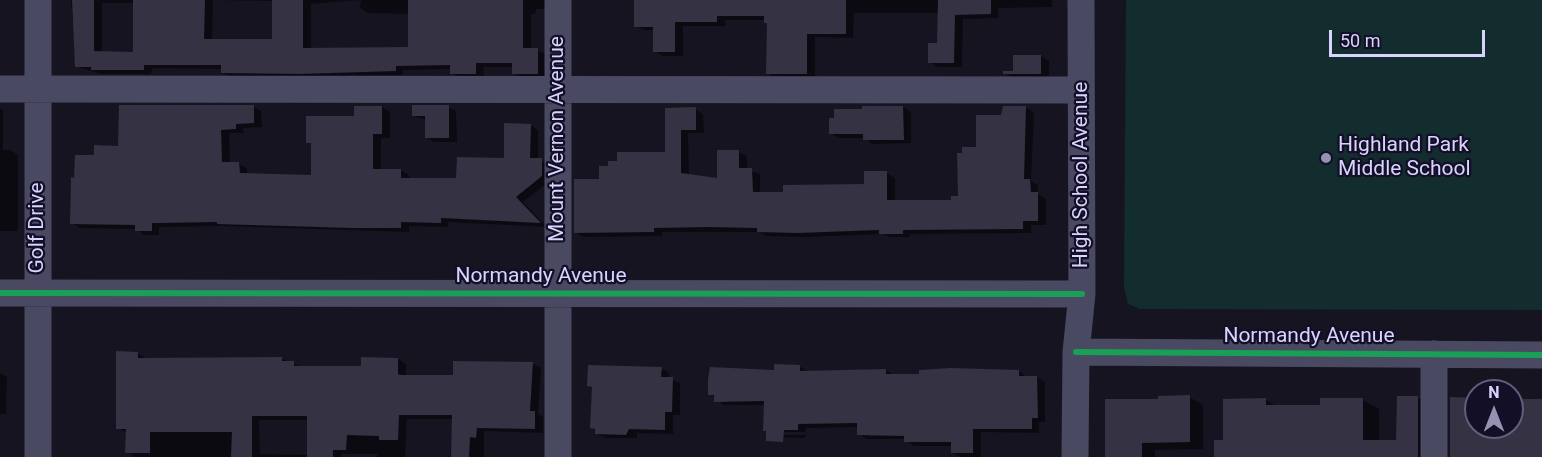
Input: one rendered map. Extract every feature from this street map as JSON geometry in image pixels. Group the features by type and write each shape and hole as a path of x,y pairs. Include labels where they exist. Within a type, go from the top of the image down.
{"street":[{"name":"Golf Drive","path":"38,0 38,457"},
{"name":"Mount Vernon Avenue","path":"558,0 558,457"},
{"name":"High School Avenue","path":"1075,457 1076,352 1082,294 1081,0"},
{"path":"0,89 1081,90"},
{"name":"Normandy Avenue","path":"0,293 1082,294"},
{"name":"Normandy Avenue","path":"1076,352 1542,355"},
{"path":"1434,354 1434,457"}],"green space":[{"name":"Highland Park Middle School","path":"1126,0 1542,0 1542,310 1140,309 1128,304 1124,287"}],"building":[{"path":"72,0 94,0 94,51 133,52 133,0 205,0 204,39 272,39 272,0 303,0 303,48 408,47 408,0 523,0 523,48 538,48 538,74 512,74 512,63 476,63 476,74 450,74 450,65 396,66 396,71 300,74 221,73 221,65 144,65 144,70 91,70 91,67 75,67"},
{"path":"634,0 846,0 846,34 807,34 807,74 766,74 767,23 764,23 764,16 717,16 717,22 675,22 675,52 653,52 653,27 634,27"},
{"path":"938,0 991,0 991,14 955,15 954,63 928,63 928,43 937,43"},
{"path":"1013,55 1041,55 1041,74 1003,74 1003,71 1013,71"},
{"path":"119,105 254,105 254,123 236,124 236,129 221,130 222,162 239,162 240,173 311,175 311,143 306,143 306,116 354,116 354,106 382,106 382,134 373,134 373,169 401,169 401,178 456,178 457,157 504,158 504,123 531,124 530,158 542,158 542,176 516,197 541,223 441,218 441,223 401,222 401,228 352,228 217,224 217,222 152,223 152,231 135,231 135,225 70,224 71,177 74,178 75,155 94,155 94,145 118,146"},
{"path":"412,105 449,105 449,138 425,138 425,116 412,116"},
{"path":"862,106 903,106 904,140 863,140 863,134 829,134 829,118 834,118 834,109 862,109"},
{"path":"1003,106 1026,106 1024,179 1030,179 1031,192 1038,192 1038,221 1023,221 1023,229 903,230 903,234 879,234 879,230 798,233 757,232 757,228 708,227 654,228 654,232 574,233 574,179 599,179 599,166 608,166 608,161 617,161 617,152 665,152 665,108 696,107 696,130 681,130 681,173 717,178 717,150 739,150 739,168 752,168 753,192 783,192 783,185 864,184 864,171 887,171 887,200 951,200 951,196 958,196 957,153 962,153 962,147 976,147 976,115 1001,115"},
{"path":"116,351 138,352 138,358 282,357 282,361 294,361 294,366 361,366 361,357 398,358 398,374 400,375 453,375 453,361 533,362 530,411 535,411 535,429 477,428 476,438 470,437 469,457 451,457 452,415 399,415 398,440 379,440 379,436 347,435 346,450 333,450 333,457 307,457 307,416 252,416 252,457 231,457 232,432 150,432 150,453 125,453 126,429 116,429"},
{"path":"774,364 800,365 800,371 886,369 886,374 919,374 919,370 951,368 1019,370 1019,376 1037,376 1038,418 1032,418 1032,429 973,429 973,453 951,453 951,442 904,442 904,436 857,435 857,423 798,424 798,430 784,430 783,442 766,441 766,431 763,431 764,401 714,402 714,395 708,395 708,379 710,367 774,370"},
{"path":"588,365 662,367 661,377 673,377 672,412 665,412 665,430 629,429 626,435 595,434 595,429 590,428 592,387 587,386"},
{"path":"1190,395 1190,442 1142,443 1142,457 1105,457 1105,399 1158,399 1158,396"},
{"path":"1397,396 1418,396 1418,457 1214,457 1214,440 1223,440 1223,399 1266,398 1266,405 1320,405 1320,398 1363,398 1363,440 1396,440"},
{"path":"1450,397 1464,398 1464,439 1524,439 1524,399 1542,399 1542,457 1450,457"}],"cycle path":[{"path":"0,293 1082,294"},
{"path":"1076,352 1542,355"}],"place":[{"name":"Highland Park Middle School","path":"1326,158"}]}
